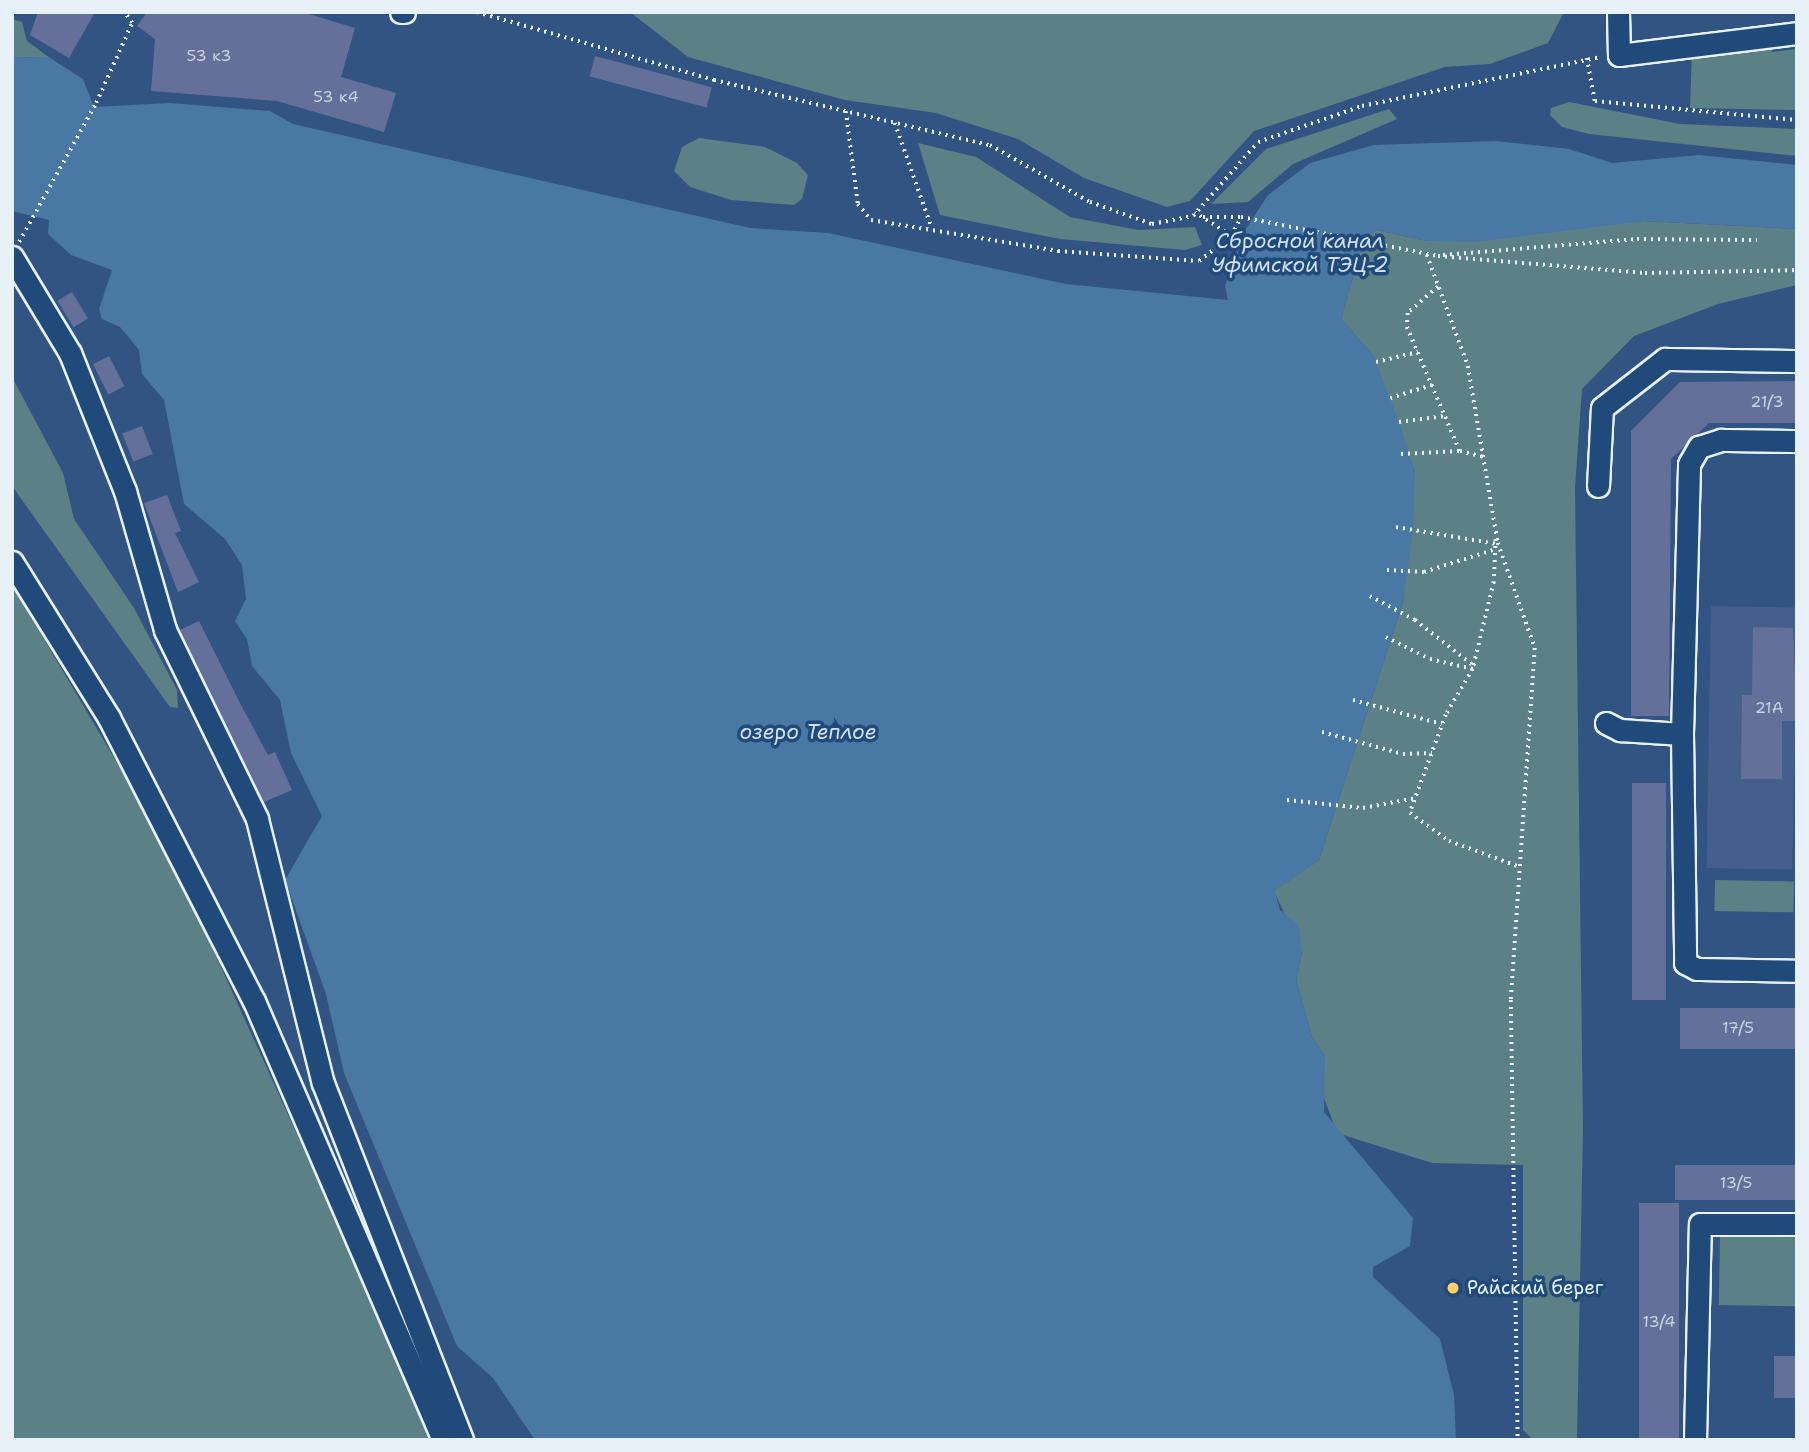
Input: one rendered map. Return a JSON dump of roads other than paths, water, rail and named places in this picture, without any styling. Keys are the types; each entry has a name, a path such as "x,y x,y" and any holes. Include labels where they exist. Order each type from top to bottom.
{"street":[{"path":"1618,12 1619,55 1797,33"},
{"path":"12,257 69,353 125,491 165,631 257,819 323,1083 462,1440"},
{"path":"1598,486 1602,408 1665,359 1797,362"},
{"path":"1797,441 1721,440 1699,447 1689,464 1682,734 1685,963 1697,969 1797,971"},
{"path":"12,562 109,718 254,1001 443,1440"},
{"path":"1606,723 1620,730 1682,734"},
{"path":"1695,1440 1700,1224 1797,1224"}],"water":[{"name":"озеро Теплое","path":"12,57 50,58 83,79 94,107 170,103 270,111 293,124 750,228 828,233 1066,284 1228,300 1225,286 1242,235 1268,195 1310,163 1374,145 1496,141 1569,149 1612,163 1699,155 1797,165 1797,229 1644,221 1475,242 1427,241 1377,230 1365,236 1341,319 1373,355 1399,422 1415,473 1413,531 1403,602 1319,860 1275,891 1280,910 1298,924 1302,952 1296,980 1312,1037 1325,1056 1324,1112 1413,1218 1410,1246 1373,1267 1373,1277 1440,1339 1454,1395 1456,1440 535,1440 493,1378 457,1346 344,1073 326,994 285,880 322,816 291,753 280,700 252,666 247,639 235,621 246,599 242,565 225,539 184,504 164,400 142,374 139,350 120,327 102,319 99,309 112,270 71,255 48,234 49,220 12,211"}],"place":[{"name":"Райский берег","path":"1453,1288"}],"water label":[{"name":"Сбросной канал Уфимской ТЭЦ-2","path":"1300,253"}]}
